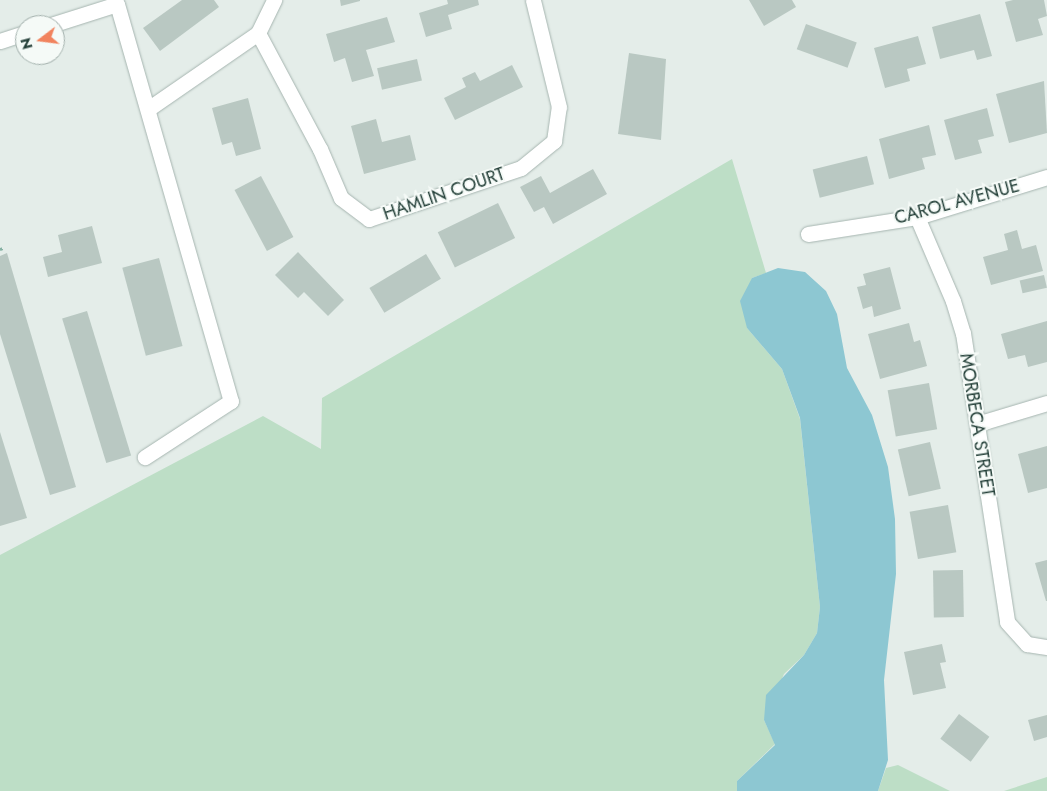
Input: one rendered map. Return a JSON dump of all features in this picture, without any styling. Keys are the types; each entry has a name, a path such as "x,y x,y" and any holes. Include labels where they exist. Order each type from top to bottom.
{"street":[{"path":"148,109 258,33 274,0"},
{"name":"HAMLIN COURT","path":"258,33 320,149 341,198 369,219 521,168 554,141 559,106 532,0"},
{"path":"65,20 116,2 231,401 145,458"},
{"path":"0,41 15,36"},
{"name":"CAROL AVENUE","path":"808,234 917,217 1047,177"},
{"name":"MORBECA STREET","path":"917,217 959,316 977,424 1003,607 1007,622 1027,644 1047,647"},
{"path":"977,424 1047,403"}],"green space":[{"path":"732,159 766,273 752,278 747,328 782,369 800,419 820,607 817,633 804,655 784,674 764,720 775,744 737,781 737,791 0,791 0,555 263,416 321,449 322,398"},
{"path":"898,765 950,791 878,791 886,768"},
{"path":"1047,777 1047,791 1004,791"}],"water":[{"path":"778,268 805,272 826,291 837,314 847,368 872,415 888,467 895,519 896,574 884,680 888,760 878,791 737,791 737,781 775,745 764,720 766,695 804,655 817,633 820,607 800,418 782,369 747,328 740,301 752,278"}],"building":[{"path":"182,0 214,0 219,7 160,51 143,28"},
{"path":"340,0 360,0 360,1 341,6"},
{"path":"447,0 478,0 479,5 448,15 452,29 426,37 419,13 448,4"},
{"path":"749,0 792,0 796,7 764,26"},
{"path":"1013,0 1044,0 1047,16 1038,19 1043,35 1016,42 1005,2"},
{"path":"980,14 992,56 977,60 974,50 940,59 932,27"},
{"path":"387,17 395,42 366,50 374,76 352,82 345,58 334,62 326,34"},
{"path":"806,24 857,42 848,68 797,49"},
{"path":"918,36 926,64 907,69 910,81 885,88 874,48"},
{"path":"629,53 666,59 661,140 618,134"},
{"path":"417,59 422,80 382,90 377,68"},
{"path":"512,65 523,87 455,120 444,98 466,87 462,78 475,72 480,81"},
{"path":"1044,81 1047,133 1009,143 996,94"},
{"path":"248,98 261,149 236,156 232,142 222,145 212,108"},
{"path":"987,108 994,136 978,140 982,153 955,160 944,120"},
{"path":"376,119 382,142 410,135 416,160 364,174 351,126"},
{"path":"929,125 936,155 922,158 925,169 889,179 879,139"},
{"path":"867,156 874,184 820,198 813,170"},
{"path":"593,169 607,194 553,224 544,207 534,212 520,187 541,176 550,193"},
{"path":"261,176 293,237 267,251 235,190"},
{"path":"498,203 515,238 455,267 438,232"},
{"path":"92,226 102,263 48,277 43,257 62,252 58,235"},
{"path":"1017,230 1022,249 1036,245 1043,271 991,285 983,257 1008,250 1004,234"},
{"path":"298,252 344,300 328,316 304,292 298,298 275,275"},
{"path":"7,253 76,487 50,495 0,334 0,256"},
{"path":"426,254 441,279 384,313 369,288"},
{"path":"159,258 183,346 146,356 122,268"},
{"path":"890,267 901,309 874,317 872,306 863,309 857,287 866,285 863,274"},
{"path":"1044,275 1047,288 1023,293 1020,281"},
{"path":"87,311 131,455 106,463 62,319"},
{"path":"1047,321 1047,362 1028,367 1025,355 1008,359 1001,334"},
{"path":"909,323 914,342 920,340 927,366 880,379 868,334"},
{"path":"929,383 937,429 896,437 888,390"},
{"path":"0,432 27,518 0,526"},
{"path":"930,442 941,489 909,496 898,449"},
{"path":"1047,446 1047,488 1028,493 1018,454"},
{"path":"948,505 956,552 918,559 910,512"},
{"path":"1047,560 1047,601 1046,601 1035,563"},
{"path":"963,570 964,617 934,618 933,571"},
{"path":"942,644 946,662 940,663 946,688 913,695 904,652"},
{"path":"959,714 989,737 971,762 940,739"},
{"path":"1047,715 1047,737 1034,741 1028,720"}]}
